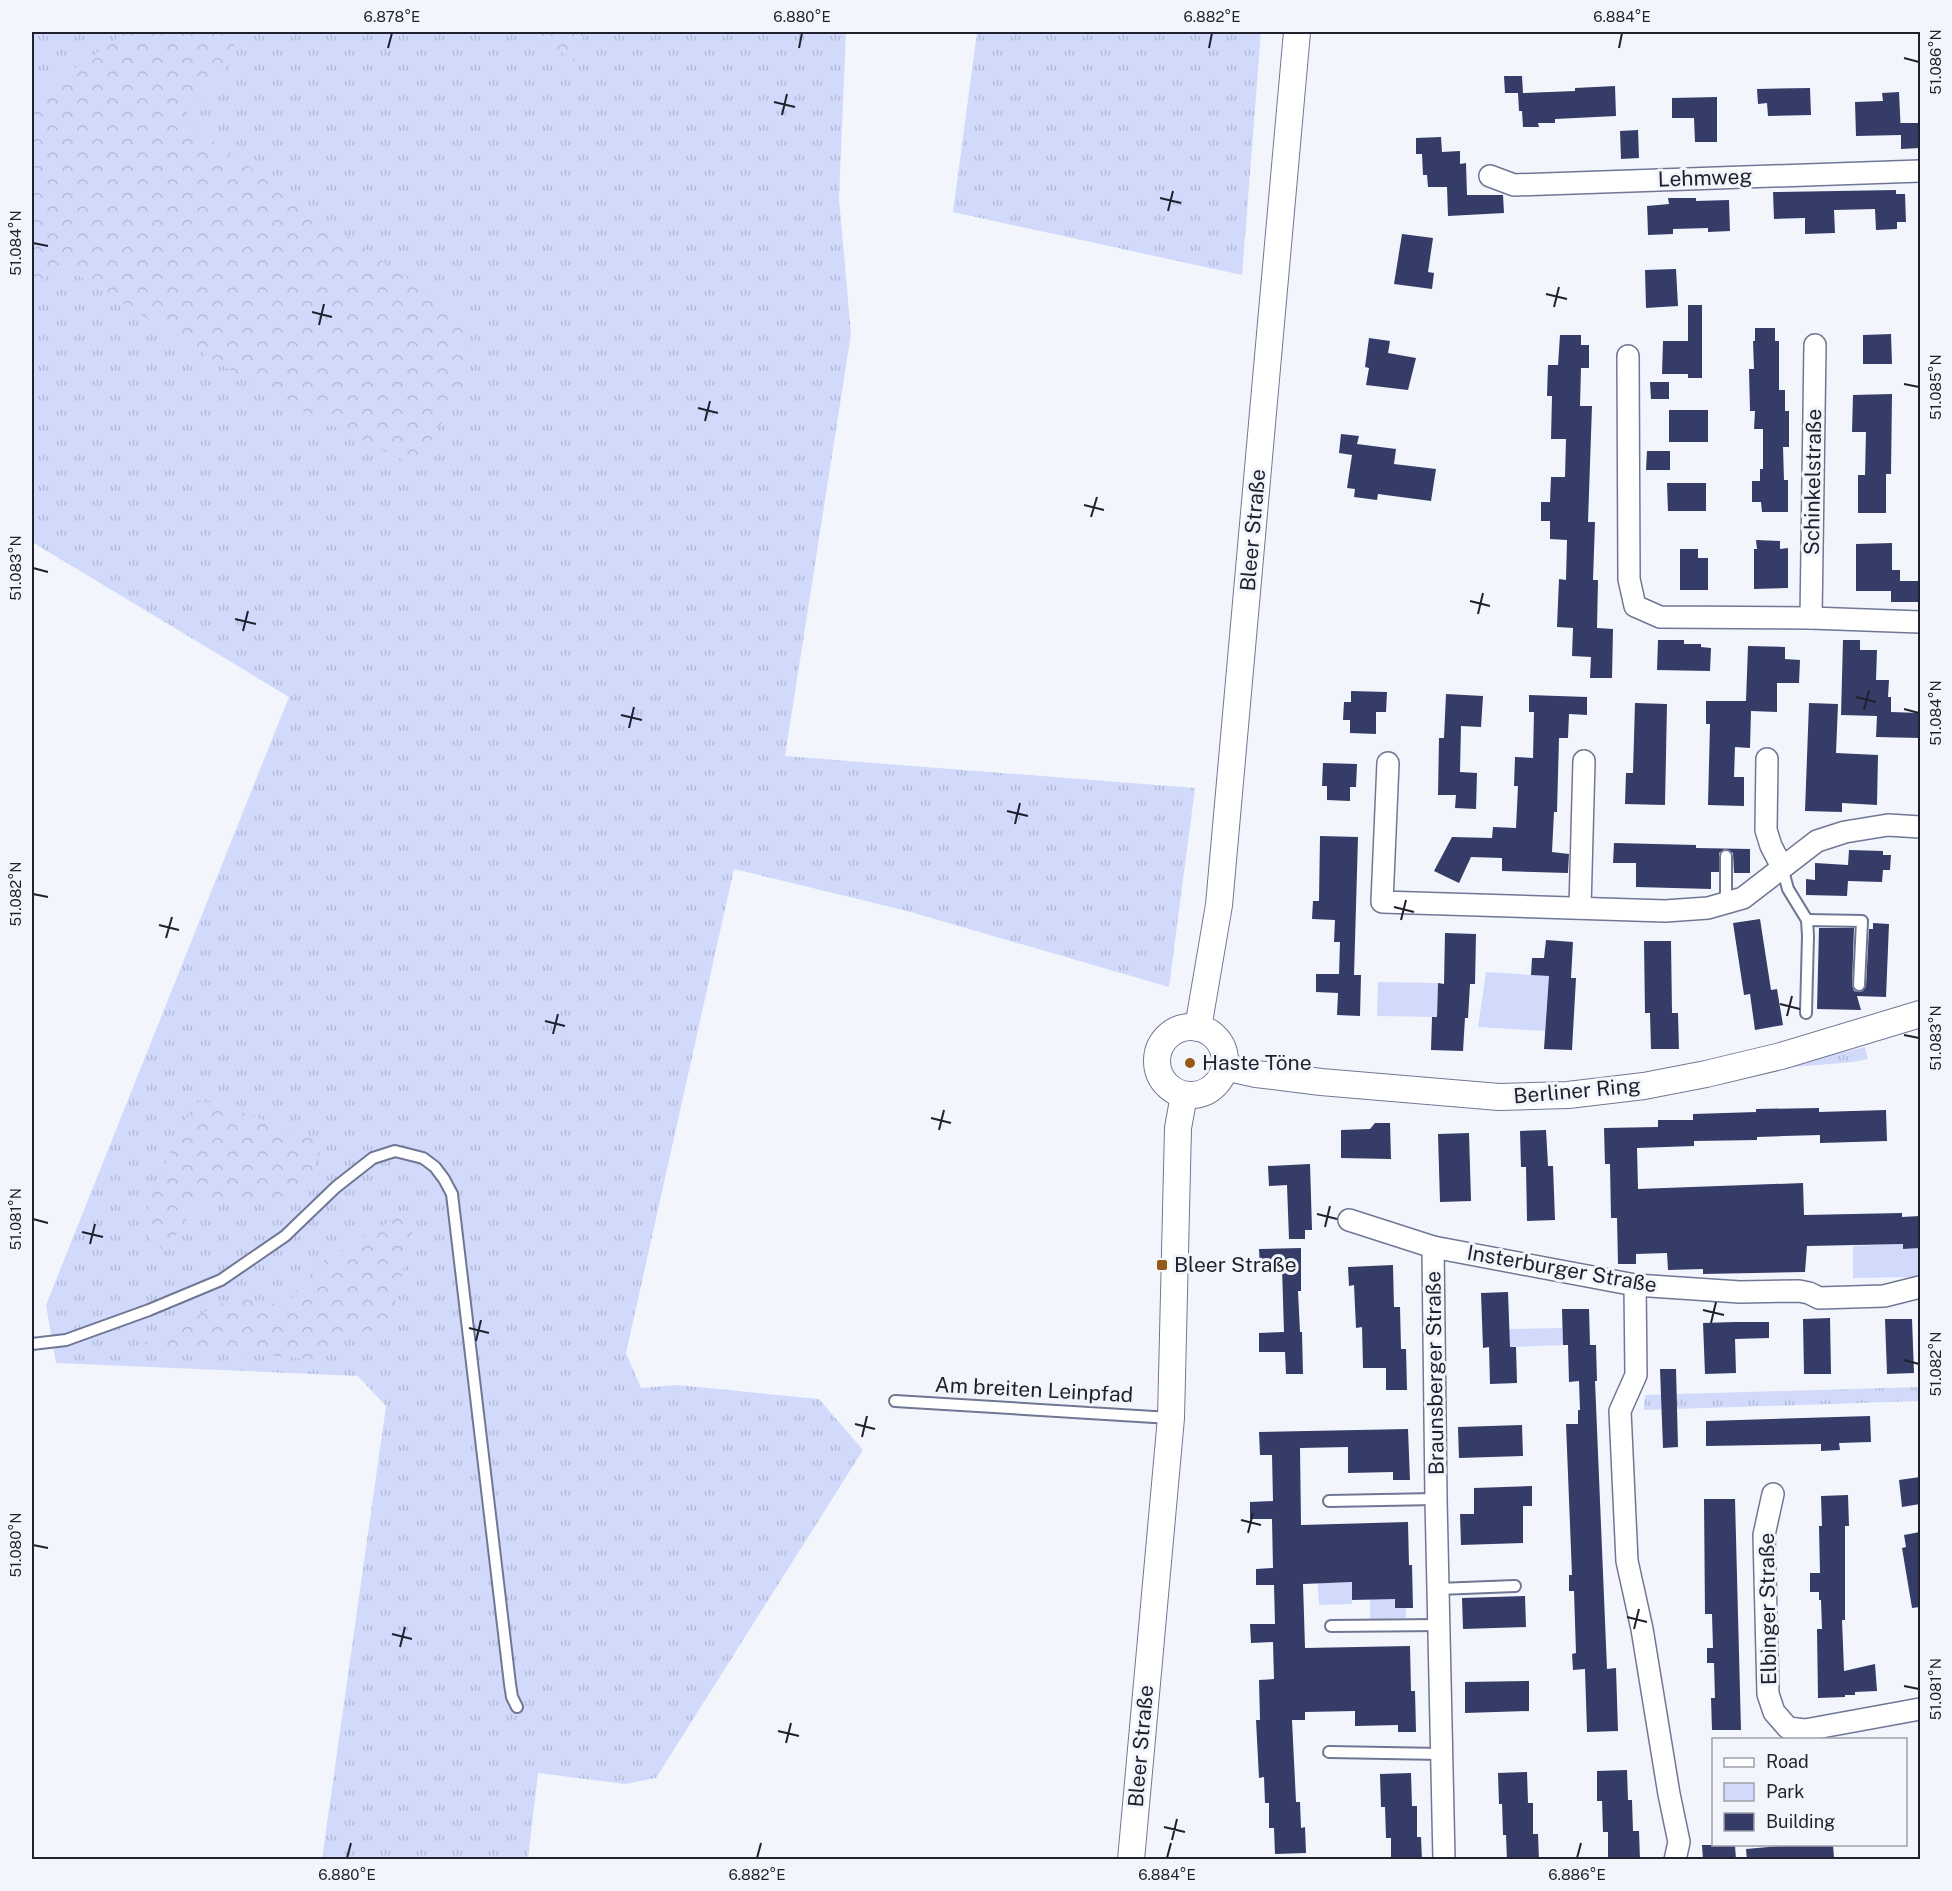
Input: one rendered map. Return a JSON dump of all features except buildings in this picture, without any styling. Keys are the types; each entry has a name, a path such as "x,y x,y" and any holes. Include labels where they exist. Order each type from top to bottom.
{"street":[{"name":"Bleer Straße","path":"1198,1028 1219,905 1297,32"},
{"name":"Lehmweg","path":"1490,176 1514,184 1920,171"},
{"name":"Schinkelstraße","path":"1811,618 1815,345"},
{"path":"1628,356 1629,579 1635,606 1660,617 1811,618 1920,622"},
{"path":"1767,759 1766,830 1782,867"},
{"path":"1580,908 1584,761"},
{"path":"1388,763 1383,902 1665,910 1708,908 1743,897 1817,841 1845,832 1888,825 1920,826"},
{"name":"Berliner Ring","path":"1225,1067 1256,1074 1321,1082 1488,1096 1568,1095 1644,1086 1706,1074 1781,1056 1920,1014"},
{"path":"1198,1028 1220,1042 1224,1050 1225,1067 1214,1088 1200,1094 1184,1095 1175,1091 1161,1078 1157,1059 1159,1049 1171,1034 1179,1029 1198,1028"},
{"name":"Bleer Straße","path":"1131,1860 1171,1418 1178,1128 1184,1095"},
{"name":"Insterburger Straße","path":"1349,1220 1433,1247 1635,1285 1740,1292 1799,1291 1819,1298 1884,1296 1920,1287"},
{"name":"Braunsberger Straße","path":"1433,1247 1444,1860"},
{"path":"1635,1285 1636,1375 1620,1411 1627,1561 1642,1629 1679,1842 1675,1860"},
{"name":"Elbinger Straße","path":"1773,1494 1764,1535 1768,1694 1773,1712 1788,1728 1805,1731 1920,1709"}],"lane":[{"path":"1726,856 1726,903"},
{"path":"1782,867 1788,890 1807,920 1806,1013"},
{"path":"1807,920 1862,921 1859,985"},
{"path":"32,1344 66,1340 149,1310 220,1280 285,1236 336,1187 373,1158 395,1151 423,1158 435,1167 452,1194 510,1684 512,1697 517,1707"},
{"name":"Am breiten Leinpfad","path":"894,1401 1171,1418"},
{"name":"Braunsberger Straße","path":"1329,1501 1436,1499"},
{"path":"1438,1589 1515,1586"},
{"path":"1331,1626 1439,1625"},
{"path":"1329,1752 1442,1754"}],"green space":[{"path":"32,32 846,32 839,198 851,334 785,756 1195,788 1169,987 907,911 734,869 626,1353 641,1388 677,1385 819,1399 863,1450 656,1778 625,1784 538,1773 528,1859 322,1859 386,1406 358,1376 56,1363 46,1305 289,697 32,542"},
{"path":"126,32 219,32 229,36 234,45 234,58 181,119 468,321 467,381 416,466 271,396 57,262 32,295 32,98"},
{"path":"533,32 585,32 574,62"},
{"path":"977,32 1261,32 1242,275 953,212"},
{"path":"1486,972 1549,976 1545,1031 1478,1027"},
{"path":"1378,982 1438,983 1437,1017 1377,1016"},
{"path":"1865,1047 1868,1059 1795,1067 1795,1064"},
{"path":"196,1100 221,1104 324,1142 311,1174 278,1200 199,1202 164,1251 146,1235 149,1197"},
{"path":"402,1214 414,1225 390,1324 341,1338 322,1360 140,1344 233,1298 285,1305 318,1264"},
{"path":"1903,1244 1903,1249 1920,1248 1920,1277 1853,1278 1853,1246"},
{"path":"1562,1328 1563,1345 1510,1347 1509,1329"},
{"path":"1920,1387 1920,1401 1644,1410 1645,1395"},
{"path":"1317,1567 1328,1583 1352,1582 1352,1604 1319,1605"},
{"path":"1394,1583 1395,1608 1406,1608 1406,1618 1370,1619 1370,1584"}],"place":[{"name":"Haste Töne","path":"1190,1063"},
{"name":"Bleer Straße","path":"1162,1265"}]}
